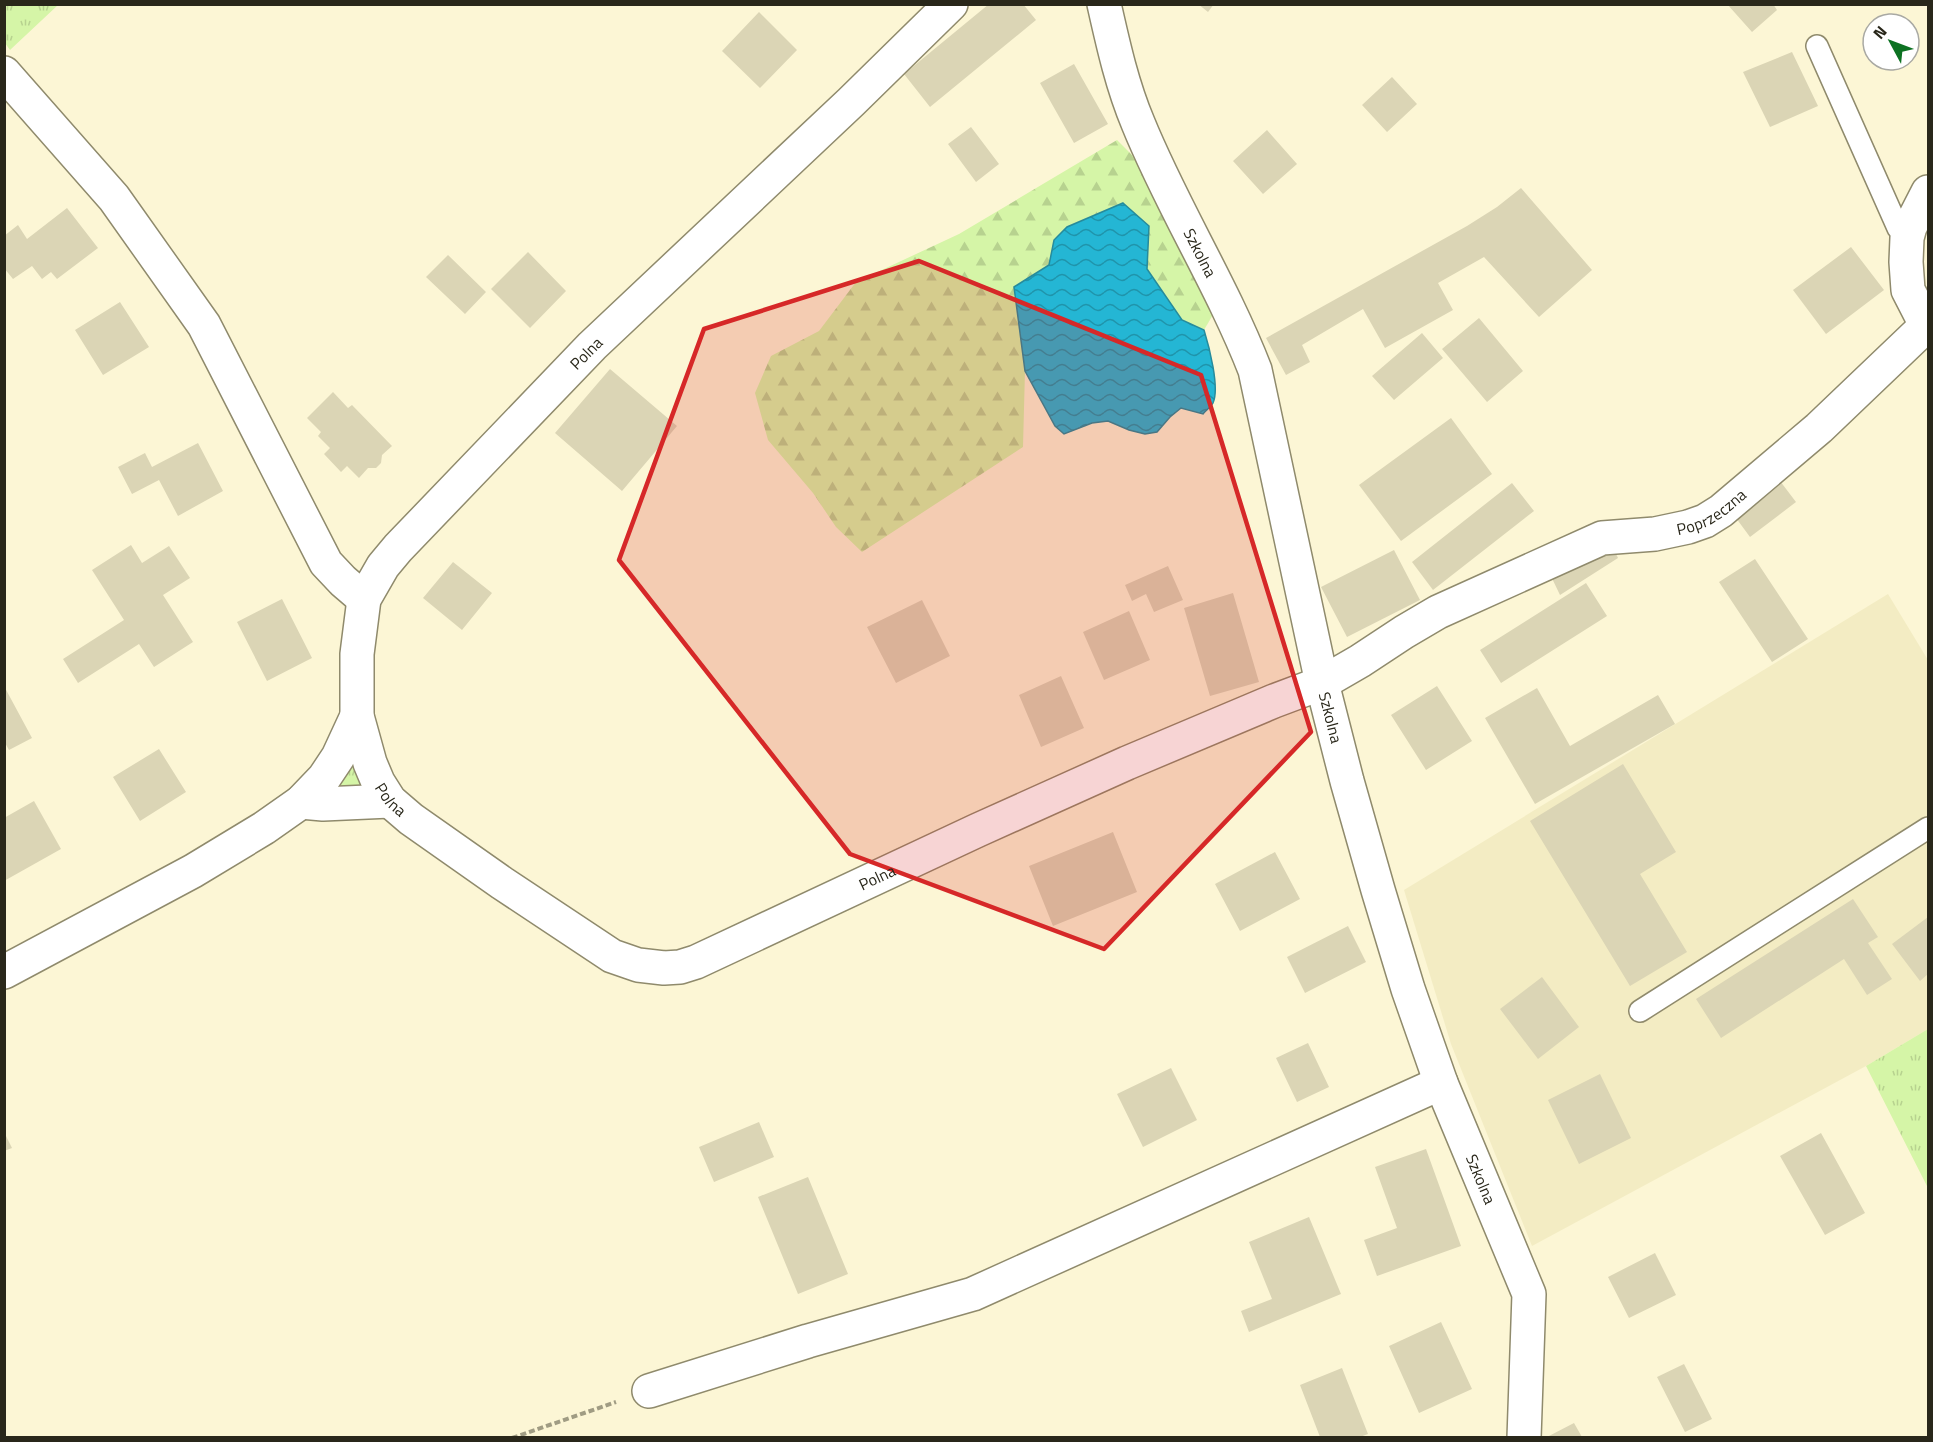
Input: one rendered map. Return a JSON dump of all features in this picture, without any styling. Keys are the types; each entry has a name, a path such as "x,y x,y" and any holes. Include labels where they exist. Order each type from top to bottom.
{"street":[{"name":"Polna","path":"951,4 851,102 592,346 383,566 364,599 357,654 357,716 369,763 378,782 390,801 411,819 612,956 638,965 673,968 714,954 1127,763 1322,683"},
{"name":"Szkolna","path":"1104,4 1113,47 1137,122 1240,330 1255,370 1322,683 1378,890 1408,989 1441,1083 1529,1294 1524,1437"},
{"path":"4,73 114,198 204,325 326,563 364,599"},
{"name":"Poprzeczna","path":"1322,683 1438,612 1602,538 1655,534 1688,527 1721,512 1819,428 1927,325 1908,290 1906,238 1915,215 1929,192"},
{"path":"4,972 193,871 264,828 301,802 324,778 338,757 357,716"},
{"path":"301,802 323,804 390,801"},
{"path":"649,1391 808,1341 972,1294 1441,1083"}],"lane":[{"path":"1817,46 1898,228 1906,238"},
{"path":"1640,1011 1929,828"}],"path":[{"path":"512,1437 649,1391"}],"highlighted area":[{"path":"919,261 1201,375 1311,732 1104,949 850,854 619,560 704,329"}],"shaded area":[{"path":"1888,594 1928,660 1928,1029 1866,1066 1532,1246 1451,1044 1404,890"}],"green space":[{"path":"4,5 58,5 10,50 5,43"},
{"path":"1117,140 1144,167 1216,309 1204,330 1182,320 1147,269 1123,203 1067,227 1054,240 1050,265 1014,287 1025,371 1023,447 862,552 836,527 813,493 768,440 755,393 771,356 819,331 856,282 959,234"},
{"path":"355,741 372,794 323,793"},
{"path":"1928,1029 1928,1188 1866,1066"}],"water":[{"path":"1123,203 1149,226 1147,269 1182,320 1204,330 1213,367 1215,396 1212,404 1203,414 1181,408 1157,432 1145,434 1108,421 1092,423 1064,434 1055,426 1025,371 1014,287 1049,265 1054,240 1067,227"}],"building":[{"path":"989,4 1023,4 1036,20 930,107 904,74"},
{"path":"1198,4 1214,4 1208,12"},
{"path":"1727,4 1773,4 1777,10 1752,32"},
{"path":"759,12 797,50 760,88 722,51"},
{"path":"1792,52 1818,106 1770,127 1743,72"},
{"path":"1074,64 1108,124 1074,143 1040,83"},
{"path":"1392,77 1417,104 1387,132 1362,105"},
{"path":"971,127 999,164 976,182 948,144"},
{"path":"1267,130 1297,164 1263,194 1233,161"},
{"path":"1521,188 1592,270 1539,317 1484,257 1438,283 1453,310 1385,348 1363,309 1302,345 1310,362 1286,375 1266,338 1467,226"},
{"path":"67,208 98,248 57,279 51,272 42,279 32,266 13,279 4,268 4,236 18,225 27,239"},
{"path":"1851,247 1884,290 1826,334 1793,290"},
{"path":"528,252 566,291 530,328 491,289"},
{"path":"448,255 486,292 465,314 426,277"},
{"path":"120,302 149,347 103,375 75,330"},
{"path":"1479,318 1523,371 1487,402 1442,349"},
{"path":"1422,333 1443,358 1394,400 1372,376"},
{"path":"610,369 677,426 622,491 555,433"},
{"path":"333,392 348,408 352,405 392,446 382,455 381,463 376,468 368,468 359,478 347,466 341,472 324,454 330,448 318,436 321,432 307,418"},
{"path":"1451,418 1492,474 1401,541 1359,485"},
{"path":"198,443 223,491 178,516 159,480 132,494 118,467 145,453 152,467"},
{"path":"1780,481 1796,502 1750,537 1736,518"},
{"path":"1512,483 1534,511 1433,590 1412,562"},
{"path":"1611,543 1618,558 1560,595 1548,570"},
{"path":"131,545 142,563 169,546 190,578 163,595 193,642 154,667 139,644 78,683 63,659 124,620 92,570"},
{"path":"1394,550 1420,600 1347,637 1321,587"},
{"path":"1755,559 1808,639 1772,662 1719,582"},
{"path":"453,562 492,593 462,630 423,598"},
{"path":"1168,566 1183,600 1154,612 1146,594 1132,601 1125,585"},
{"path":"1586,583 1607,616 1501,683 1480,650"},
{"path":"1233,593 1259,682 1210,696 1184,608"},
{"path":"282,599 312,658 267,681 237,622"},
{"path":"922,600 950,656 896,683 867,627"},
{"path":"1129,611 1150,660 1104,680 1083,632"},
{"path":"1061,676 1084,728 1041,747 1019,695"},
{"path":"4,686 32,738 9,750 4,741"},
{"path":"1437,686 1472,741 1426,770 1391,715"},
{"path":"1537,688 1570,746 1658,695 1675,724 1535,804 1485,718"},
{"path":"159,749 186,792 140,821 113,777"},
{"path":"1623,764 1676,852 1640,874 1687,952 1630,986 1530,821"},
{"path":"34,801 61,849 4,881 4,818"},
{"path":"1113,832 1137,892 1053,926 1029,866"},
{"path":"1275,852 1300,899 1240,931 1215,884"},
{"path":"1853,899 1878,937 1868,943 1892,979 1867,995 1844,959 1721,1038 1696,999"},
{"path":"1928,917 1928,974 1920,981 1892,944"},
{"path":"1348,926 1366,962 1305,993 1287,957"},
{"path":"1542,977 1579,1027 1538,1059 1500,1009"},
{"path":"1308,1043 1329,1087 1297,1102 1276,1058"},
{"path":"1171,1068 1197,1120 1143,1147 1117,1094"},
{"path":"1600,1074 1631,1138 1579,1164 1548,1100"},
{"path":"759,1122 774,1157 714,1182 699,1147"},
{"path":"4,1132 12,1148 4,1151"},
{"path":"1821,1133 1865,1213 1825,1235 1780,1156"},
{"path":"1426,1149 1461,1246 1377,1276 1364,1240 1397,1228 1375,1167"},
{"path":"808,1177 848,1274 798,1294 758,1197"},
{"path":"1309,1217 1341,1294 1249,1332 1241,1311 1272,1299 1249,1242"},
{"path":"1655,1253 1676,1295 1629,1318 1608,1277"},
{"path":"1441,1322 1472,1389 1419,1413 1389,1346"},
{"path":"1684,1364 1712,1419 1685,1432 1657,1377"},
{"path":"1342,1368 1368,1434 1360,1437 1320,1437 1300,1385"},
{"path":"1574,1423 1582,1437 1547,1437"}]}
